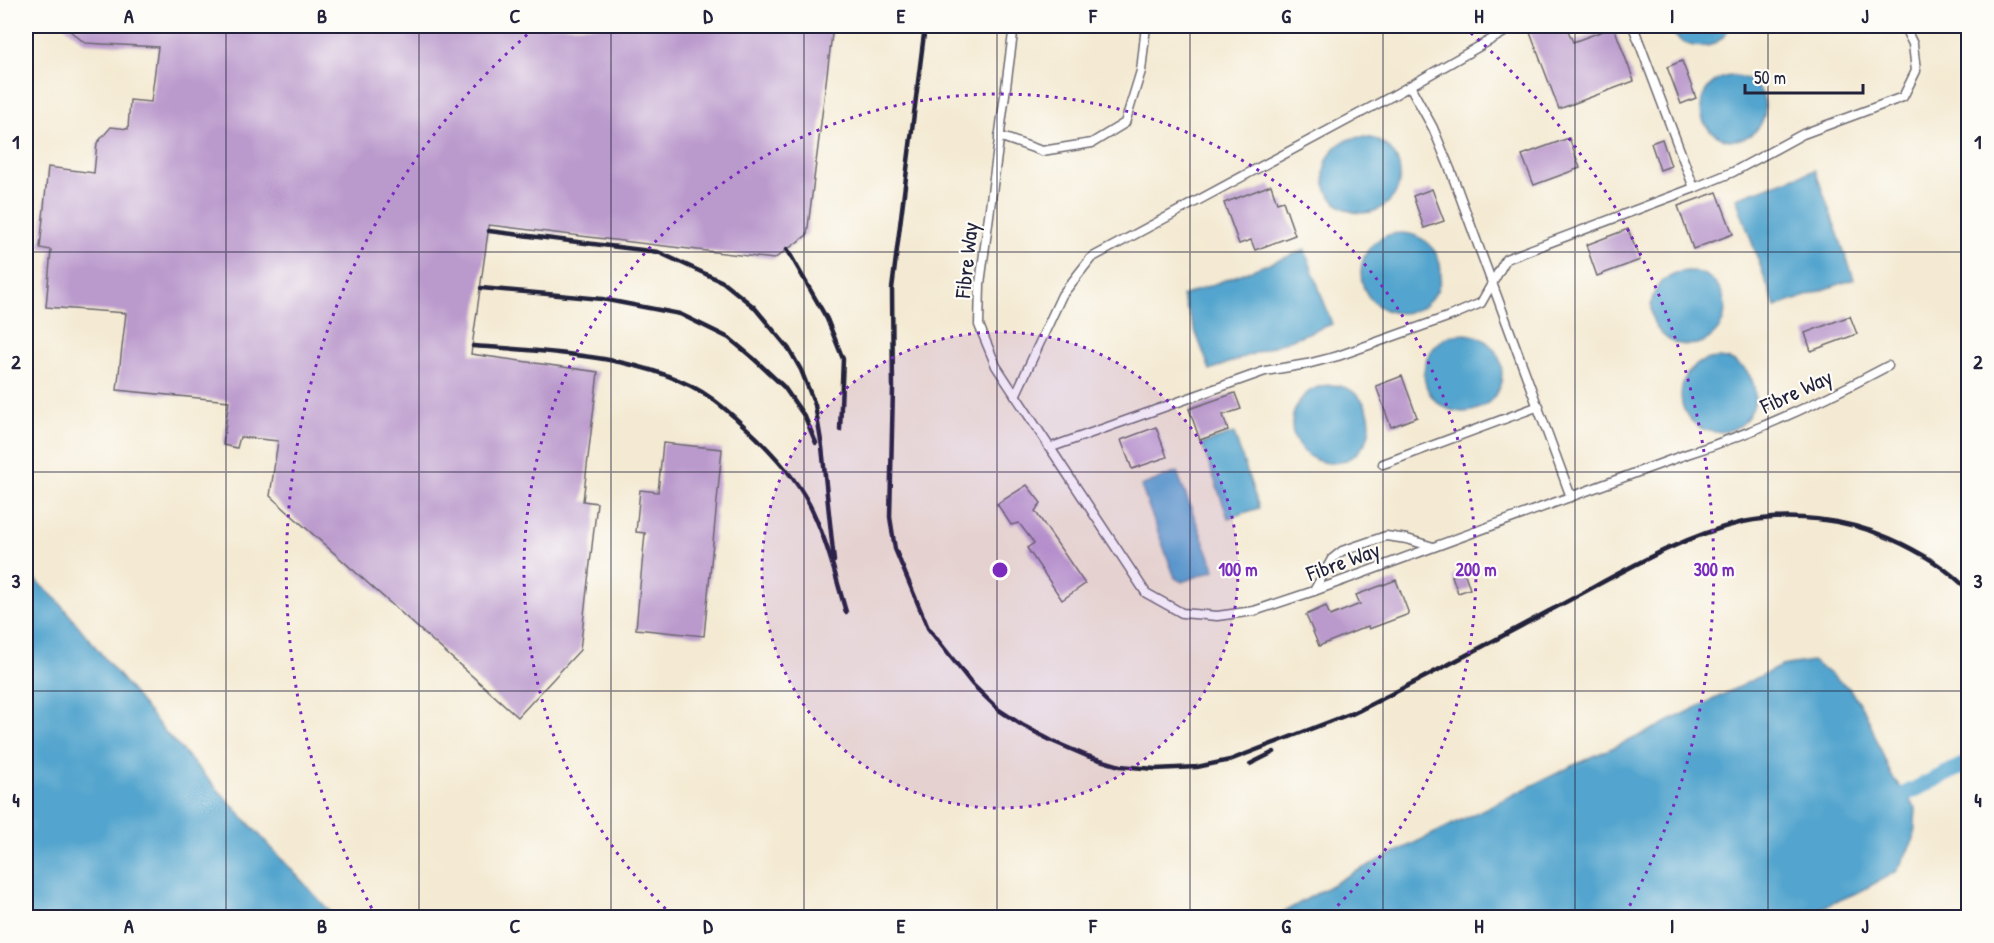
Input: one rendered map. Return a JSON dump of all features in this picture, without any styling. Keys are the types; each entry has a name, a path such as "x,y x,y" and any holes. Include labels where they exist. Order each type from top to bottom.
{"lane":[{"name":"Fibre Way","path":"1014,26 980,284 979,325 996,366 1146,593 1182,613 1217,616 1254,611 1314,591 1729,441 1826,398 1888,366"},
{"path":"999,136 1042,151 1092,143 1125,123 1141,71 1146,26"},
{"path":"1015,396 1062,295 1091,258 1410,86 1515,26"},
{"path":"1633,26 1694,188"},
{"path":"1049,448 1265,370 1338,357 1453,315 1481,303 1506,259 1694,188 1733,172 1803,134 1903,97 1916,71 1913,44 1904,26"},
{"path":"1410,86 1433,128 1493,281 1571,497"},
{"path":"1383,464 1539,406"},
{"path":"1314,591 1332,559 1341,551 1386,536 1407,539 1433,547"}],"water":[{"path":"1669,26 1729,26 1717,42 1699,47 1681,41"},
{"path":"1733,76 1751,82 1759,90 1765,108 1759,126 1751,134 1733,140 1715,134 1707,126 1701,108 1707,90 1715,82"},
{"path":"1362,137 1376,140 1389,148 1397,161 1400,175 1397,189 1389,202 1376,210 1362,213 1348,210 1335,202 1327,189 1324,175 1327,161 1335,148 1348,140"},
{"path":"1815,170 1854,279 1775,307 1736,198"},
{"path":"1401,233 1416,236 1429,245 1438,258 1441,273 1438,288 1429,301 1416,310 1401,313 1386,310 1373,301 1364,288 1361,273 1364,258 1373,245 1386,236"},
{"path":"1305,250 1332,324 1210,370 1182,296"},
{"path":"1681,271 1695,271 1709,277 1719,287 1725,301 1725,315 1719,329 1709,339 1695,345 1681,345 1667,339 1657,329 1651,315 1651,301 1657,287 1667,277"},
{"path":"1463,334 1478,337 1490,346 1499,358 1502,373 1499,388 1490,400 1478,409 1463,412 1448,409 1436,400 1427,388 1424,373 1427,358 1436,346 1448,337"},
{"path":"1711,358 1725,358 1739,364 1749,374 1755,388 1755,402 1749,416 1739,426 1725,432 1711,432 1697,426 1687,416 1681,402 1681,388 1687,374 1697,364"},
{"path":"1331,385 1346,388 1358,397 1367,409 1370,424 1367,439 1358,451 1346,460 1331,463 1316,460 1304,451 1295,439 1292,424 1295,409 1304,397 1316,388"},
{"path":"1234,433 1259,508 1228,518 1202,444"},
{"path":"1177,472 1215,570 1182,582 1175,578 1141,486"},
{"path":"26,571 58,601 165,732 335,917 26,917"},
{"path":"1812,661 1849,688 1866,713 1891,775 1916,808 1914,839 1897,871 1861,891 1821,908 1810,917 1275,917 1351,874 1781,666"}],"building":[{"path":"64,26 833,26 807,235 774,259 489,225 471,354 598,372 583,501 597,503 580,650 518,717 270,496 278,441 240,437 237,448 223,445 229,401 117,390 126,313 46,307 51,250 40,248 48,167 94,173 97,143 111,127 128,129 130,100 151,102 158,47 85,43"},
{"path":"1541,26 1566,26 1573,42 1614,27 1634,81 1559,109 1529,30"},
{"path":"1682,61 1696,98 1681,104 1667,67"},
{"path":"1569,138 1580,168 1534,185 1522,155"},
{"path":"1662,139 1671,166 1660,170 1651,143"},
{"path":"1271,185 1277,203 1283,201 1295,235 1255,250 1251,240 1239,244 1224,203"},
{"path":"1432,189 1444,221 1424,228 1413,196"},
{"path":"1717,192 1733,234 1693,249 1678,206"},
{"path":"1628,229 1640,260 1597,276 1586,245"},
{"path":"1850,316 1857,334 1811,351 1805,333"},
{"path":"1402,376 1417,417 1391,427 1376,386"},
{"path":"1235,393 1241,409 1223,415 1228,430 1200,440 1189,409"},
{"path":"1156,427 1167,457 1132,469 1121,440"},
{"path":"663,443 722,449 704,636 636,629 645,533 636,532 640,490 658,492"},
{"path":"1027,485 1041,503 1035,511 1085,584 1062,600 1027,548 1034,543 1019,523 1011,525 997,504"},
{"path":"1464,571 1470,589 1458,593 1452,576"},
{"path":"1396,580 1409,614 1369,629 1368,626 1319,646 1306,615 1326,606 1330,616 1360,604 1356,595"}],"waterway":[{"path":"1905,794 1968,763"}],"railway":[{"path":"925,26 892,289 893,388 890,517 895,549 928,628 973,685 999,710 1052,741 1087,756 1120,766 1155,769 1197,767 1230,760 1360,710"},
{"path":"489,231 658,252 723,282 754,307 789,349 801,370 815,405 822,447 834,561"},
{"path":"787,249 827,319 843,359 840,430"},
{"path":"481,288 602,299 680,314 729,338 784,387 805,417 816,443"},
{"path":"473,346 564,353 628,364 658,372 711,398 767,448 802,492 823,536 846,612"},
{"path":"1352,714 1643,560 1692,538 1743,522 1779,518 1818,519 1873,531 1921,554 1951,574 1968,590"},
{"path":"1250,764 1274,752"}]}
